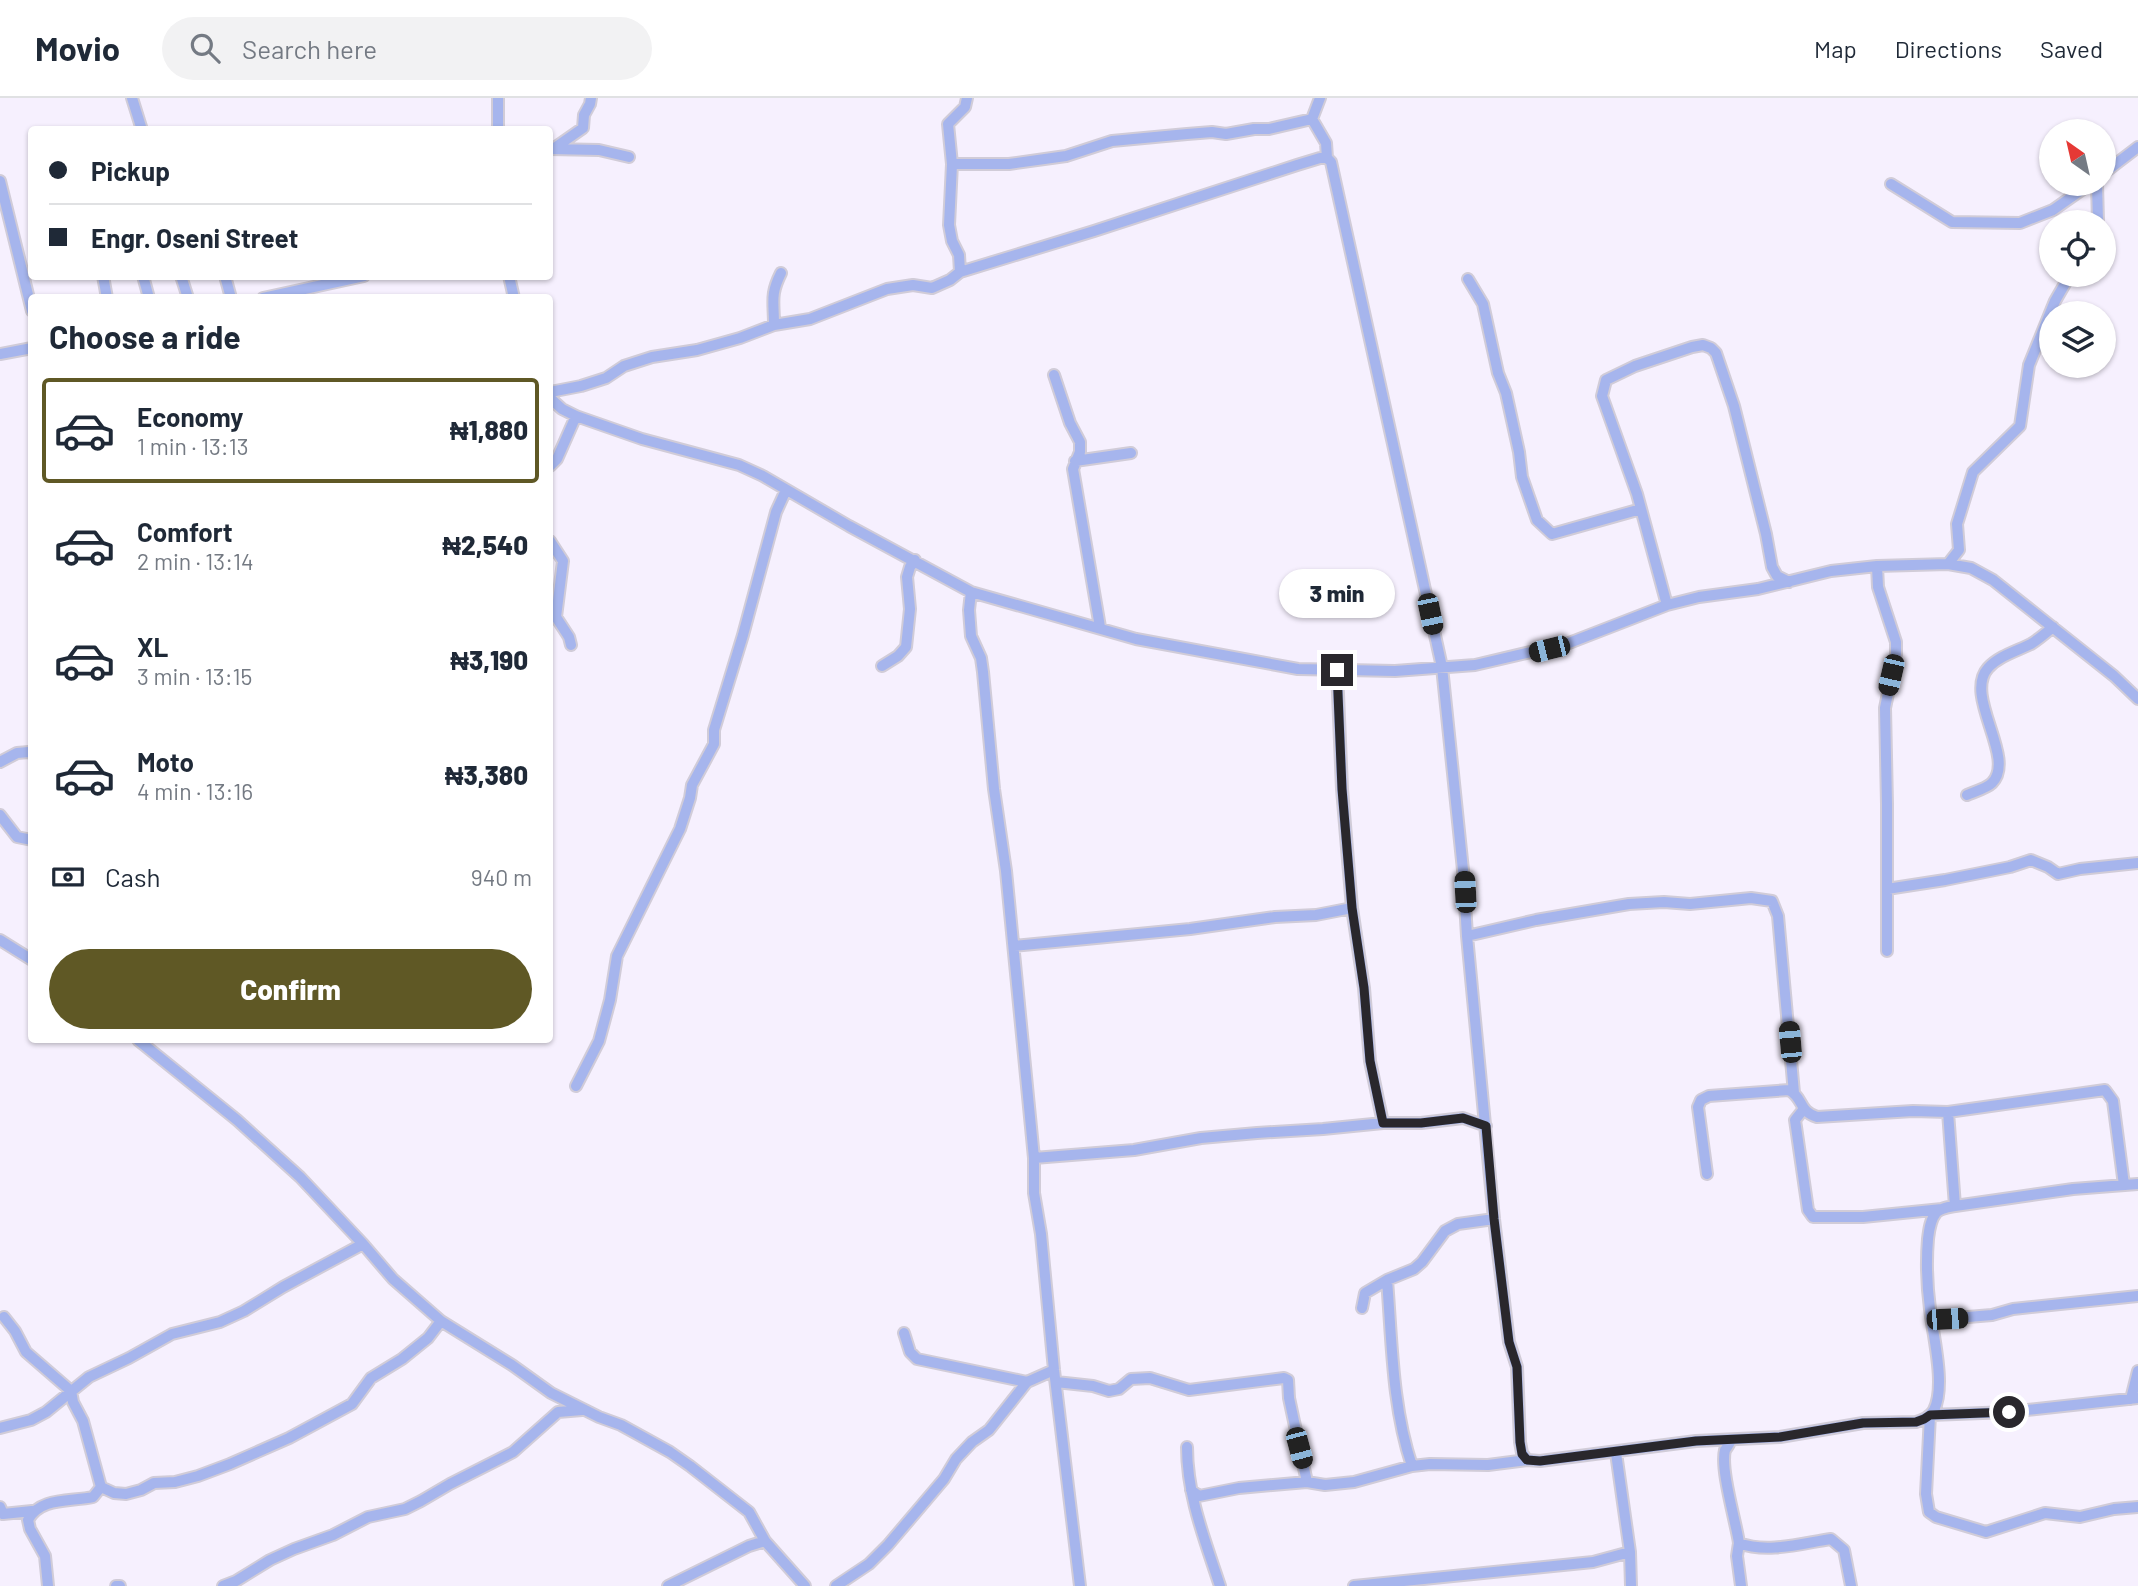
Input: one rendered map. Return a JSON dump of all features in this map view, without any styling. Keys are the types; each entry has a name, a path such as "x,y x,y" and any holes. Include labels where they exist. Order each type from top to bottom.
{"street":[{"path":"132,98 141,126"},
{"path":"498,98 498,126"},
{"path":"553,148 583,128 584,115 591,98"},
{"path":"960,272 960,255 952,242 949,225 952,164 948,124 965,107 967,98"},
{"path":"1312,119 1320,98"},
{"path":"952,164 1009,164 1066,156 1112,141 1212,132 1226,134 1269,129 1312,119"},
{"path":"1312,119 1326,143 1327,158 1331,162 1442,667 1494,1219 1509,1342 1517,1367 1520,1442 1522,1454 1527,1460"},
{"path":"2116,164 2138,147"},
{"path":"553,149 599,150 629,157"},
{"path":"553,391 606,378 624,366 652,356 708,347 774,325 810,319 887,289 913,285 932,288 960,272 1297,165 1327,158"},
{"path":"0,181 28,295"},
{"path":"1891,184 1952,222 2020,223 2053,210 2073,196"},
{"path":"774,325 773,288 781,272"},
{"path":"1468,279 1483,304 1498,373 1506,393 1522,477 1537,520 1552,534 1641,509"},
{"path":"281,294 346,280"},
{"path":"1948,564 1959,550 1957,524 1973,472 2020,426 2029,365 2063,287"},
{"path":"1667,605 1641,509 1602,396 1606,380 1635,366 1692,347 1703,345 1712,348 1716,353 1734,406 1772,567 1777,576 1789,582"},
{"path":"1,353 28,349"},
{"path":"1054,375 1070,423 1080,442 1080,452 1073,469 1100,627"},
{"path":"553,401 576,416 642,439 739,465 971,592 1136,639 1252,661 1298,669 1337,670 1395,671 1475,665 1569,643 1667,605 1699,597 1758,589 1831,571 1877,566 1948,564 1971,568 1993,580 2114,676 2138,699"},
{"path":"553,462 576,416"},
{"path":"1075,461 1131,453"},
{"path":"576,1086 599,1041 610,1000 617,956 680,830 692,785 714,744 714,730 776,512 786,490"},
{"path":"553,546 563,561 556,617 571,645"},
{"path":"882,666 906,647 910,608 907,577 915,560"},
{"path":"1877,566 1878,587 1896,642 1885,708 1887,951"},
{"path":"971,592 971,636 981,658 994,789 1006,871 1034,1158 1034,1192 1080,1586"},
{"path":"1967,795 1992,784 1999,770 1981,684 1987,669 2005,656 2034,642 2053,627"},
{"path":"1337,670 1342,789 1352,908 1364,988 1370,1061 1383,1123"},
{"path":"0,762 17,753 28,752"},
{"path":"0,816 17,837 28,839"},
{"path":"1887,889 2010,867 2031,860 2058,874 2138,863"},
{"path":"1467,936 1536,920 1629,904 1690,904 1751,898 1772,901 1778,916 1794,1093 1803,1110 1817,1116 1948,1112 2105,1090 2113,1101 2124,1185"},
{"path":"1014,946 1190,929 1275,917 1316,915 1352,908"},
{"path":"0,940 28,958"},
{"path":"142,1043 246,1128 309,1187 393,1279 441,1321 551,1393 582,1410 621,1424 690,1466 748,1512 765,1541 805,1586"},
{"path":"1707,1174 1698,1107 1701,1100 1709,1096 1764,1091 1789,1090 1794,1093"},
{"path":"1803,1110 1795,1120 1808,1210 1813,1217 1863,1217 1942,1209 2073,1189 2138,1184"},
{"path":"1948,1112 1955,1206"},
{"path":"1034,1158 1134,1150 1224,1136 1383,1123 1421,1123 1463,1118 1486,1126"},
{"path":"1942,1209 1932,1220 1927,1248 1931,1320 1939,1367 1937,1401 1930,1415 1926,1494 1929,1512 1936,1517 1986,1532 2045,1513 2080,1517 2114,1509 2138,1507"},
{"path":"1362,1308 1366,1293 1387,1280 1414,1269 1445,1231 1458,1224 1494,1219"},
{"path":"0,1428 31,1420 46,1412 89,1377 172,1334 220,1322 244,1311 363,1244"},
{"path":"1387,1280 1391,1356 1405,1443 1412,1466"},
{"path":"1931,1320 1992,1315 2014,1308 2138,1296"},
{"path":"4,1317 26,1352 71,1391 73,1402 83,1421 101,1487 114,1493 126,1494 153,1483 175,1482 230,1464 289,1438 352,1404 371,1378 402,1359 428,1338 441,1321"},
{"path":"904,1333 911,1352 917,1359 1027,1382"},
{"path":"836,1586 869,1564 888,1545 944,1479 957,1459 972,1442 989,1430 1027,1382 1054,1370"},
{"path":"1191,1490 1199,1496 1239,1488 1307,1482 1325,1485 1354,1482 1412,1466 1430,1464 1488,1465 1540,1461 1696,1441 1780,1437 1863,1423 1916,1422 1930,1415 2009,1412 2135,1398 2138,1371"},
{"path":"1056,1382 1093,1386 1109,1391 1119,1388 1130,1379 1150,1378 1189,1390 1284,1378 1288,1380 1289,1398 1307,1482"},
{"path":"223,1586 270,1560 333,1535 368,1517 405,1509 513,1452 558,1412 582,1410"},
{"path":"1731,1440 1725,1449 1725,1464 1729,1499 1739,1543 1737,1556 1741,1586"},
{"path":"1187,1447 1187,1473 1191,1490 1220,1586"},
{"path":"1616,1453 1630,1552 1631,1586"},
{"path":"0,1507 4,1514 32,1511 44,1504 93,1497 101,1487"},
{"path":"32,1511 27,1520 45,1556 48,1586"},
{"path":"1739,1543 1764,1548 1831,1539 1844,1550 1851,1586"},
{"path":"668,1586 749,1546 765,1541"},
{"path":"1354,1586 1592,1562 1630,1552"}],"route":[{"path":"1337,670 1342,789 1352,908 1377,1100 1383,1123 1421,1123 1463,1118 1486,1126 1509,1342 1517,1367 1520,1442 1522,1454 1527,1460 1616,1453 1696,1441 1780,1437 1863,1423 1916,1422 1930,1415 2009,1412"}]}
